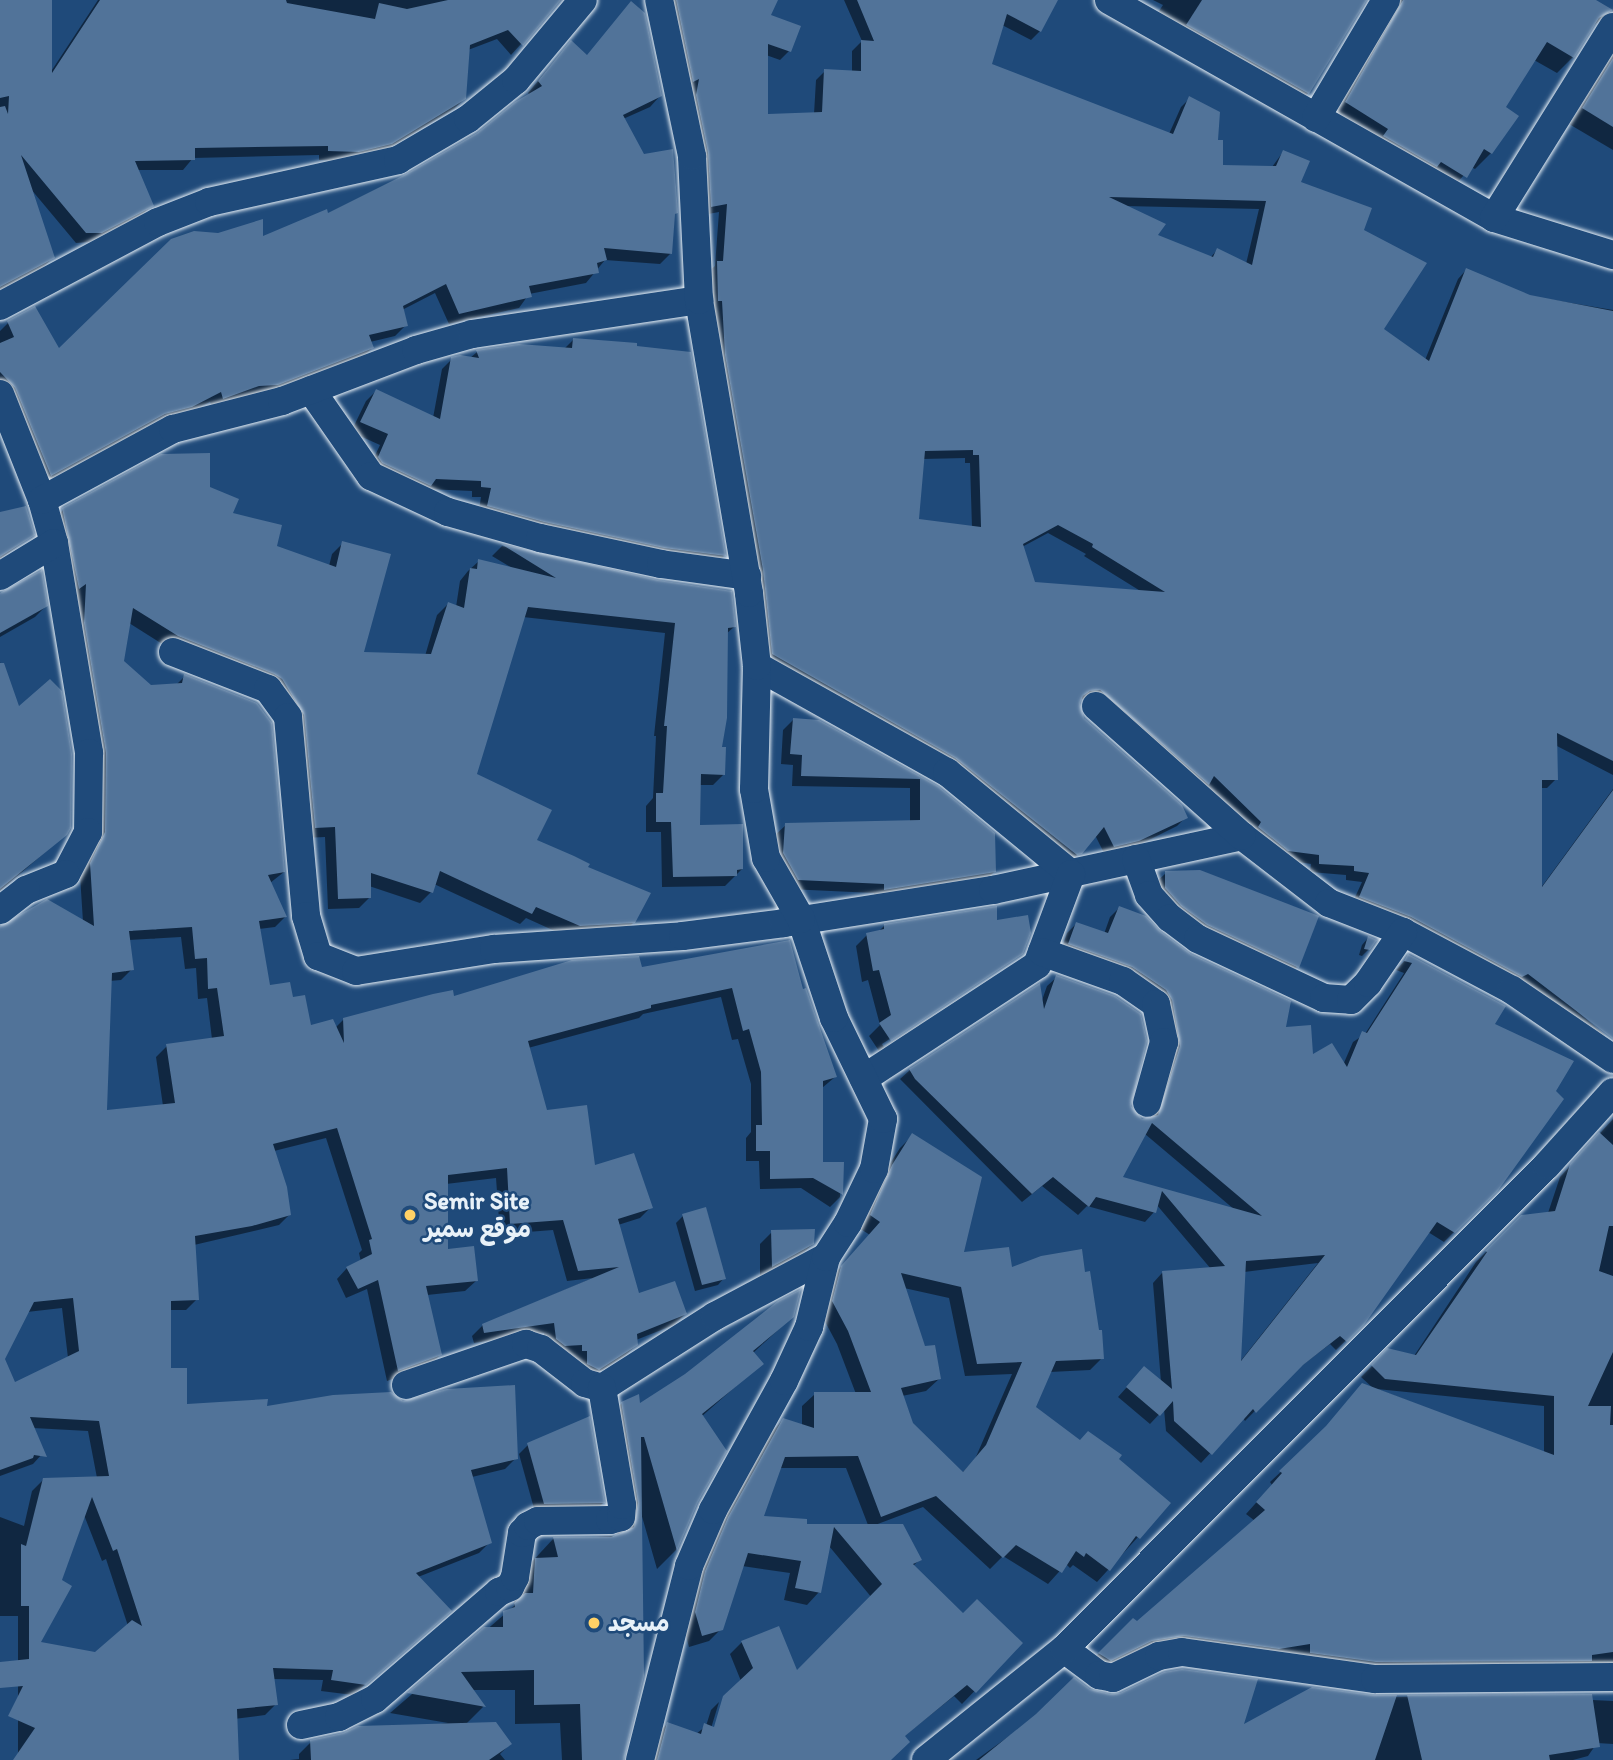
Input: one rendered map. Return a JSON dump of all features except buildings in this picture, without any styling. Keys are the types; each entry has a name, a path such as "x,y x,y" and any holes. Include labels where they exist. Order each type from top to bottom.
{"street":[{"path":"0,306 158,222 209,202 398,160 468,119 516,80 583,0"},
{"path":"640,1760 689,1566 713,1510 784,1381 808,1327 825,1257 848,1223 874,1169 883,1119 834,1018 801,919 766,858 756,800 757,666 747,576 699,300 692,156 659,0"},
{"path":"1109,0 1494,218 1613,255"},
{"path":"1317,118 1386,0"},
{"path":"1494,218 1613,27"},
{"path":"42,500 173,429 282,401 416,350 472,334 699,300"},
{"path":"311,390 371,476 448,512 553,541 661,564 747,576"},
{"path":"0,394 42,500 54,543 89,753 88,832 66,874 26,890 0,910"},
{"path":"0,576 54,543"},
{"path":"173,652 268,689 288,717 306,916 318,956 356,971 494,948 683,936 993,890 1242,836"},
{"path":"757,666 947,772 1071,874"},
{"path":"1096,706 1242,836 1329,903 1403,932 1512,990 1613,1059"},
{"path":"1136,859 1149,895 1170,918 1198,939 1324,998 1351,1000 1368,983 1403,932"},
{"path":"864,1078 1037,965 1071,874"},
{"path":"1042,952 1123,981 1156,1004 1164,1042 1147,1103"},
{"path":"926,1760 1063,1649 1547,1165 1613,1092"},
{"path":"406,1385 526,1344 541,1349 585,1383 603,1388 715,1316 825,1257"},
{"path":"301,1725 339,1717 375,1699 499,1592 510,1587 515,1577 522,1533 528,1526 537,1521 610,1520 621,1517 622,1505 603,1388"},
{"path":"1063,1649 1099,1675 1113,1678 1159,1656 1182,1652 1374,1679 1613,1677"}],"place":[{"name":"Semir Site موقع سمير","path":"410,1215"},
{"name":"مسجد","path":"594,1623"}]}
